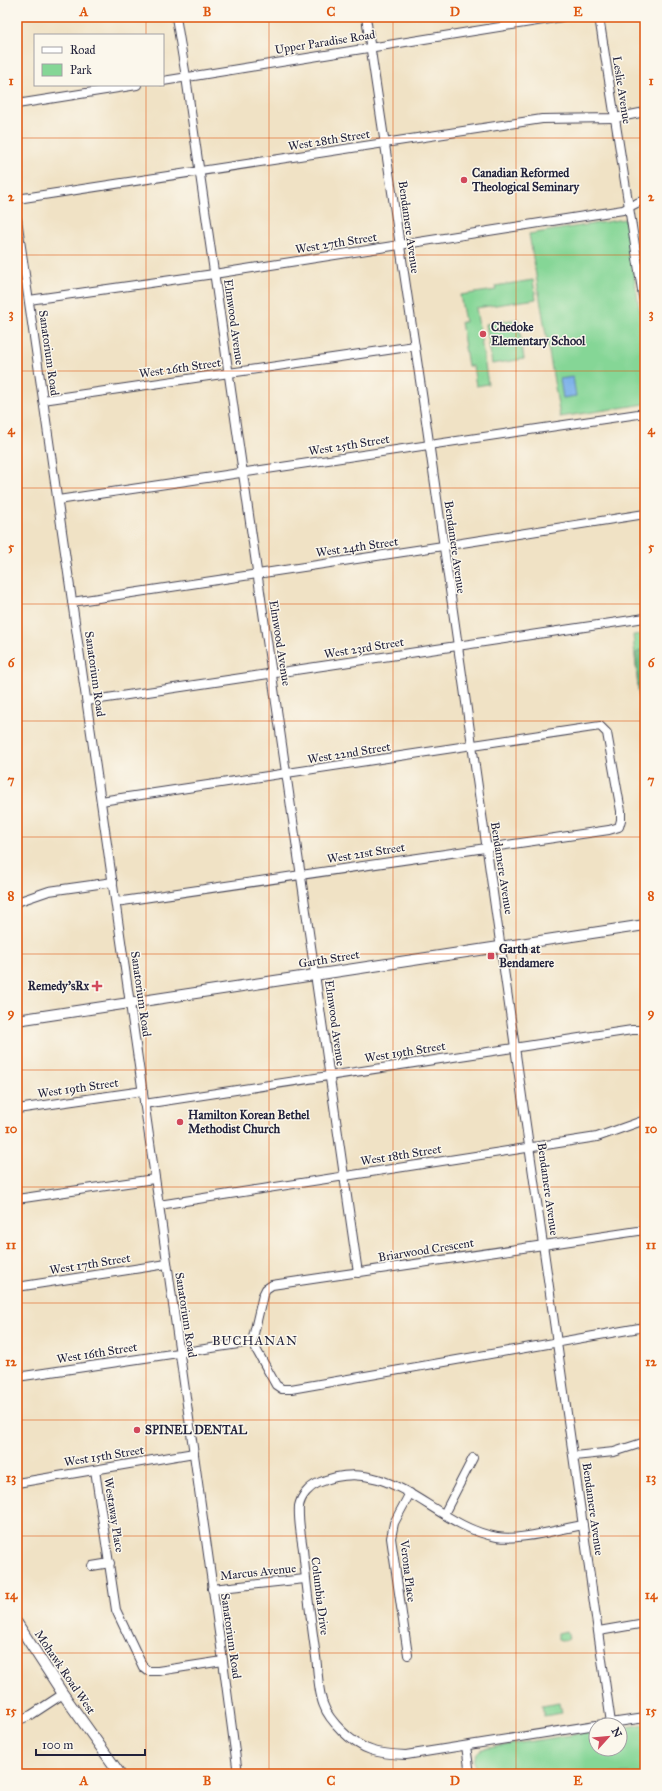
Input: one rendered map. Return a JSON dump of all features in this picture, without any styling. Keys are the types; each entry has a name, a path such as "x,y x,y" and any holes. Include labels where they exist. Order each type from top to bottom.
{"main road":[{"name":"Garth Street","path":"17,1020 645,925"},
{"name":"Mohawk Road West","path":"17,1623 63,1694 120,1774"}],"street":[{"name":"Elmwood Avenue","path":"176,17 244,473 257,573 302,875 358,1273"},
{"name":"Bendamere Avenue","path":"366,17 502,947 574,1456 582,1525 599,1631 610,1717"},
{"name":"Upper Paradise Road","path":"164,81 562,17"},
{"name":"Leslie Avenue","path":"599,17 645,309"},
{"path":"17,104 131,86"},
{"name":"West 28th Street","path":"17,199 542,120 615,118 645,112"},
{"name":"West 27th Street","path":"29,300 214,274 623,210 645,201"},
{"name":"Sanatorium Road","path":"17,219 143,1091 154,1179 180,1352 238,1774"},
{"name":"West 26th Street","path":"43,400 415,346"},
{"name":"West 25th Street","path":"58,500 645,413"},
{"name":"West 24th Street","path":"72,602 645,514"},
{"name":"West 23rd Street","path":"87,701 645,618"},
{"name":"West 22nd Street","path":"101,802 600,726 607,733 621,811 619,827"},
{"name":"West 21st Street","path":"116,902 619,827"},
{"path":"17,902 49,891 113,882"},
{"name":"West 19th Street","path":"144,1104 516,1047 632,1030 645,1030"},
{"name":"West 19th Street","path":"17,1109 143,1091"},
{"name":"West 18th Street","path":"159,1205 597,1137 645,1120"},
{"path":"17,1199 154,1179"},
{"name":"Briarwood Crescent","path":"252,1342 263,1295 266,1289 272,1285 645,1230"},
{"name":"West 17th Street","path":"17,1287 167,1264"},
{"path":"180,1352 252,1342 276,1385 282,1389 291,1389 645,1326"},
{"name":"West 16th Street","path":"17,1377 180,1352"},
{"path":"574,1456 614,1452 645,1442"},
{"name":"West 15th Street","path":"17,1483 194,1453"},
{"path":"444,1514 473,1458"},
{"name":"Westaway Place","path":"95,1470 116,1610 143,1667 148,1671 158,1671 223,1661"},
{"name":"Columbia Drive","path":"582,1525 526,1536 498,1538 477,1532 410,1493 380,1478 365,1475 334,1478 316,1483 304,1494 299,1506 305,1579 324,1706 336,1725 353,1742 367,1750 385,1754 406,1755 588,1726"},
{"name":"Verona Place","path":"408,1655 391,1538 394,1523 410,1493"},
{"name":"Westaway Place","path":"92,1566 110,1563"},
{"name":"Marcus Avenue","path":"212,1589 305,1579"},
{"path":"599,1631 645,1623"},
{"path":"17,1721 32,1715 63,1694"},
{"name":"Columbia Drive","path":"628,1720 645,1718"},
{"path":"466,1746 470,1774"}],"green space":[{"path":"625,219 645,344 645,404 560,417 529,234"},
{"path":"533,280 536,299 476,308 488,384 476,386 473,366 468,366 461,322 465,322 460,295 496,290 495,286"},
{"path":"518,319 524,359 492,364 486,324"},
{"path":"645,634 645,697 639,698 633,635"},
{"path":"645,647 645,697 639,698 635,654"},
{"path":"567,1631 569,1639 564,1641 558,1639 558,1633"},
{"path":"560,1702 562,1713 544,1716 542,1705"},
{"path":"645,1724 645,1774 477,1774 475,1757 476,1754 482,1749 588,1732 588,1757 628,1757 628,1727"}],"water":[{"path":"573,377 576,396 563,398 560,379"}],"place":[{"name":"Canadian Reformed Theological Seminary","path":"464,180"},
{"name":"Chedoke Elementary School","path":"483,334"},
{"name":"Garth at Bendamere","path":"491,956"},
{"name":"Remedy'sRx","path":"97,986"},
{"name":"Hamilton Korean Bethel Methodist Church","path":"180,1122"},
{"name":"SPINEL DENTAL","path":"137,1430"}],"district":[{"name":"BUCHANAN","path":"255,1340"}]}
